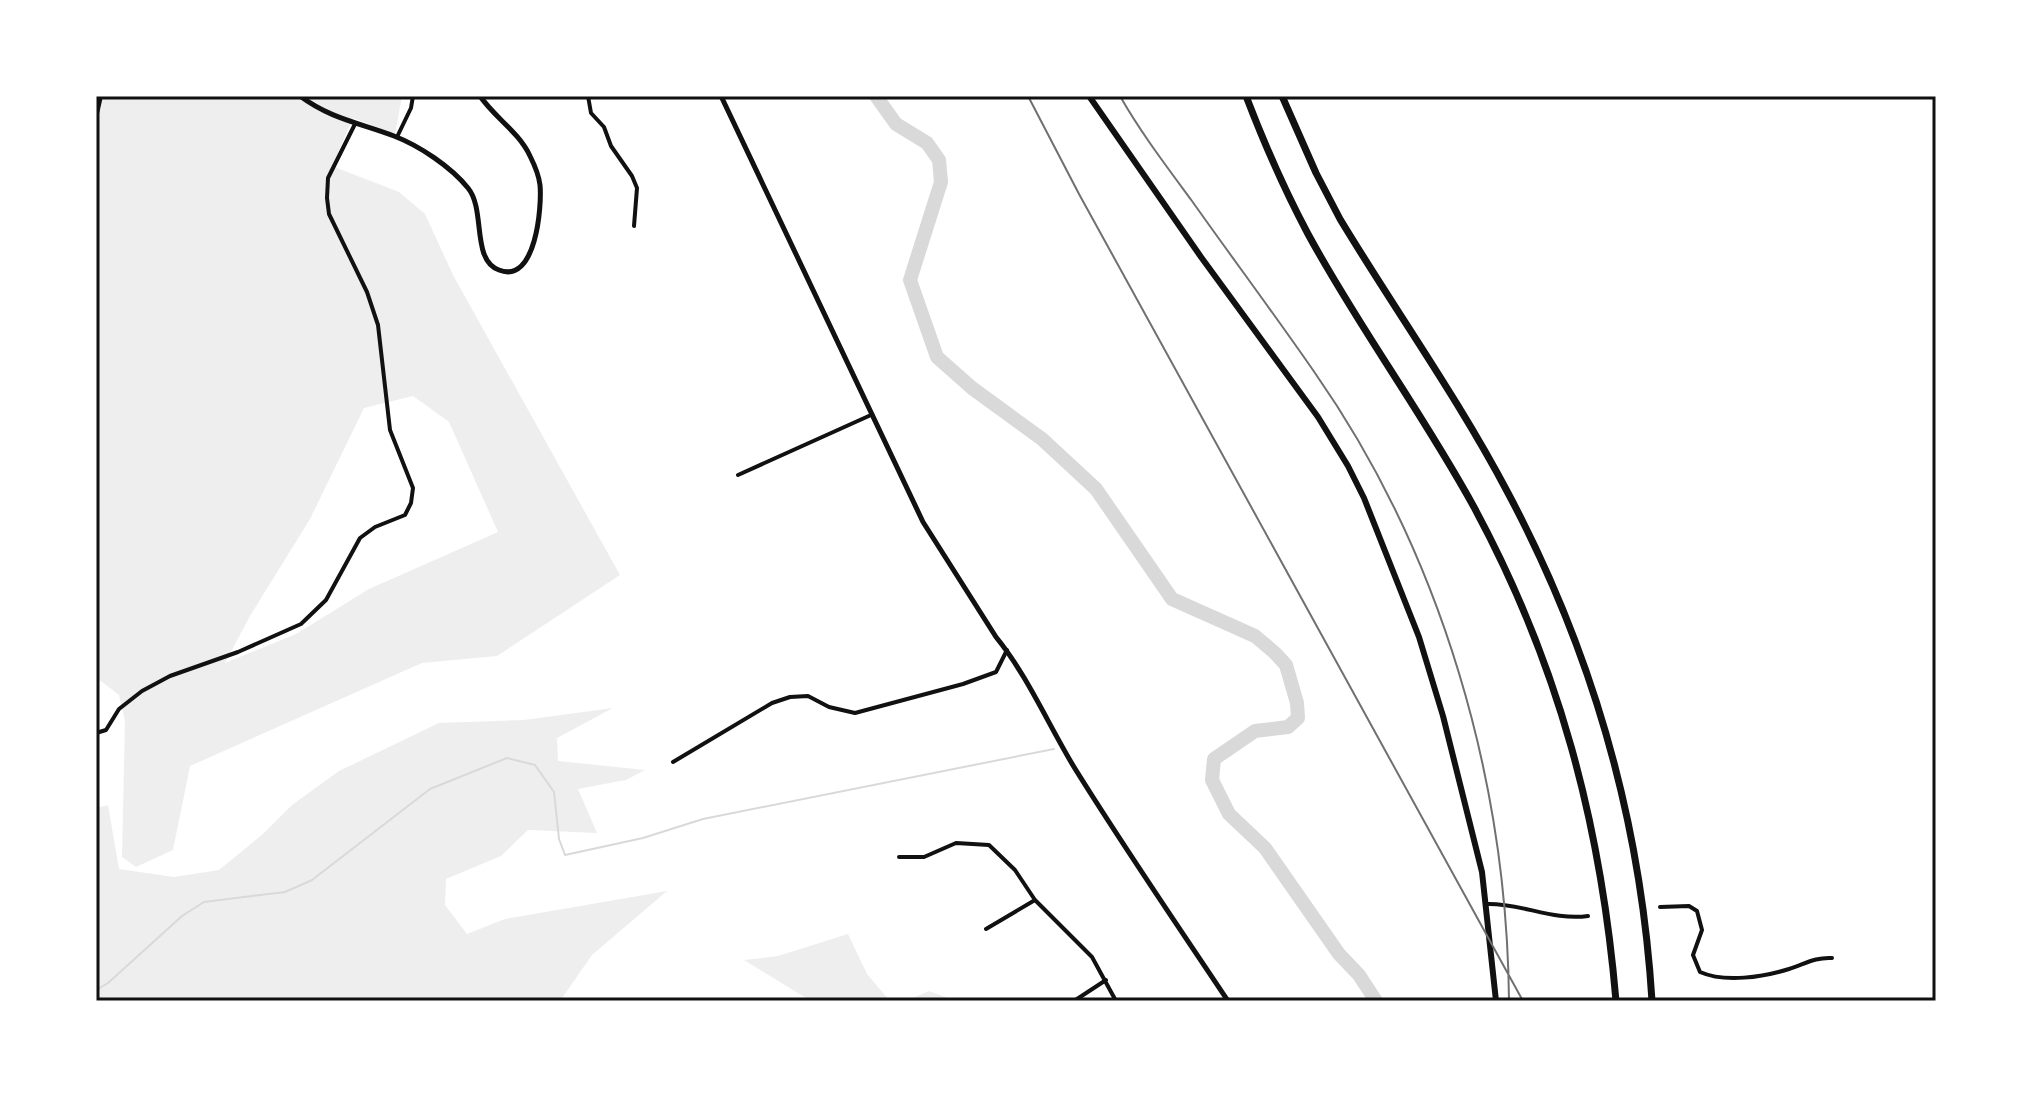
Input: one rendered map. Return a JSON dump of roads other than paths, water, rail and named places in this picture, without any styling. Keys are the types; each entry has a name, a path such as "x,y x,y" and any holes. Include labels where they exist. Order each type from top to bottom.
{"highway":[{"path":"1246,96 1284,188 1309,236 1474,508 1540,649 1569,735 1594,835 1605,892 1616,1001"},
{"path":"1282,96 1340,219 1506,490 1551,580 1579,647 1617,771 1630,827 1641,888 1652,1001"}],"main road":[{"path":"1089,96 1318,417 1348,466 1378,531 1432,675 1482,872 1496,1000"}],"street":[{"path":"96,118 101,96"},
{"path":"300,96 319,110 397,137 444,166 467,187 477,206 486,260 498,270 510,271 523,263 537,238 540,183 523,145 480,96"},
{"path":"397,137 411,108 413,96"},
{"path":"588,96 591,113 604,127 611,146 637,188 634,226"},
{"path":"721,96 923,522 1007,650 1105,816 1228,1001"},
{"path":"96,733 106,730 119,709 142,691 170,676 238,652 301,624 326,600 360,538 375,527 405,515 411,503 413,488 390,430 378,325 367,292 329,214 328,178 355,124"},
{"path":"738,475 871,415"},
{"path":"673,762 772,703 808,696 829,707 855,713 996,672 1007,650"},
{"path":"899,857 924,857 956,843 989,845 1015,870 1035,900 1092,957 1116,1001"},
{"path":"986,929 1035,900"},
{"path":"1487,904 1505,904 1567,918 1588,916"},
{"path":"1660,907 1676,905 1697,911 1702,930 1693,955 1700,972 1710,976 1726,978 1775,973 1810,959 1832,958"},
{"path":"1074,1001 1106,980"}],"lane":[{"path":"1487,1001 1496,1000"}],"waterway":[{"path":"876,96 896,124 927,143 939,160 941,182 910,280 937,357 972,388 1042,439 1096,489 1172,599 1255,636 1286,665 1298,718 1288,727 1255,731 1214,759 1212,780 1229,814 1265,848 1376,1001"},
{"path":"96,990 108,983 182,916 204,902 285,892 312,880 430,789 507,758 535,765 554,792 559,839 565,855 643,838 703,819 1054,749"}],"railway":[{"path":"1028,96 1523,1001"},
{"path":"1120,96 1154,150 1315,373 1360,443 1399,517 1432,594 1459,673 1480,754 1496,836 1505,918 1509,1001"}]}
